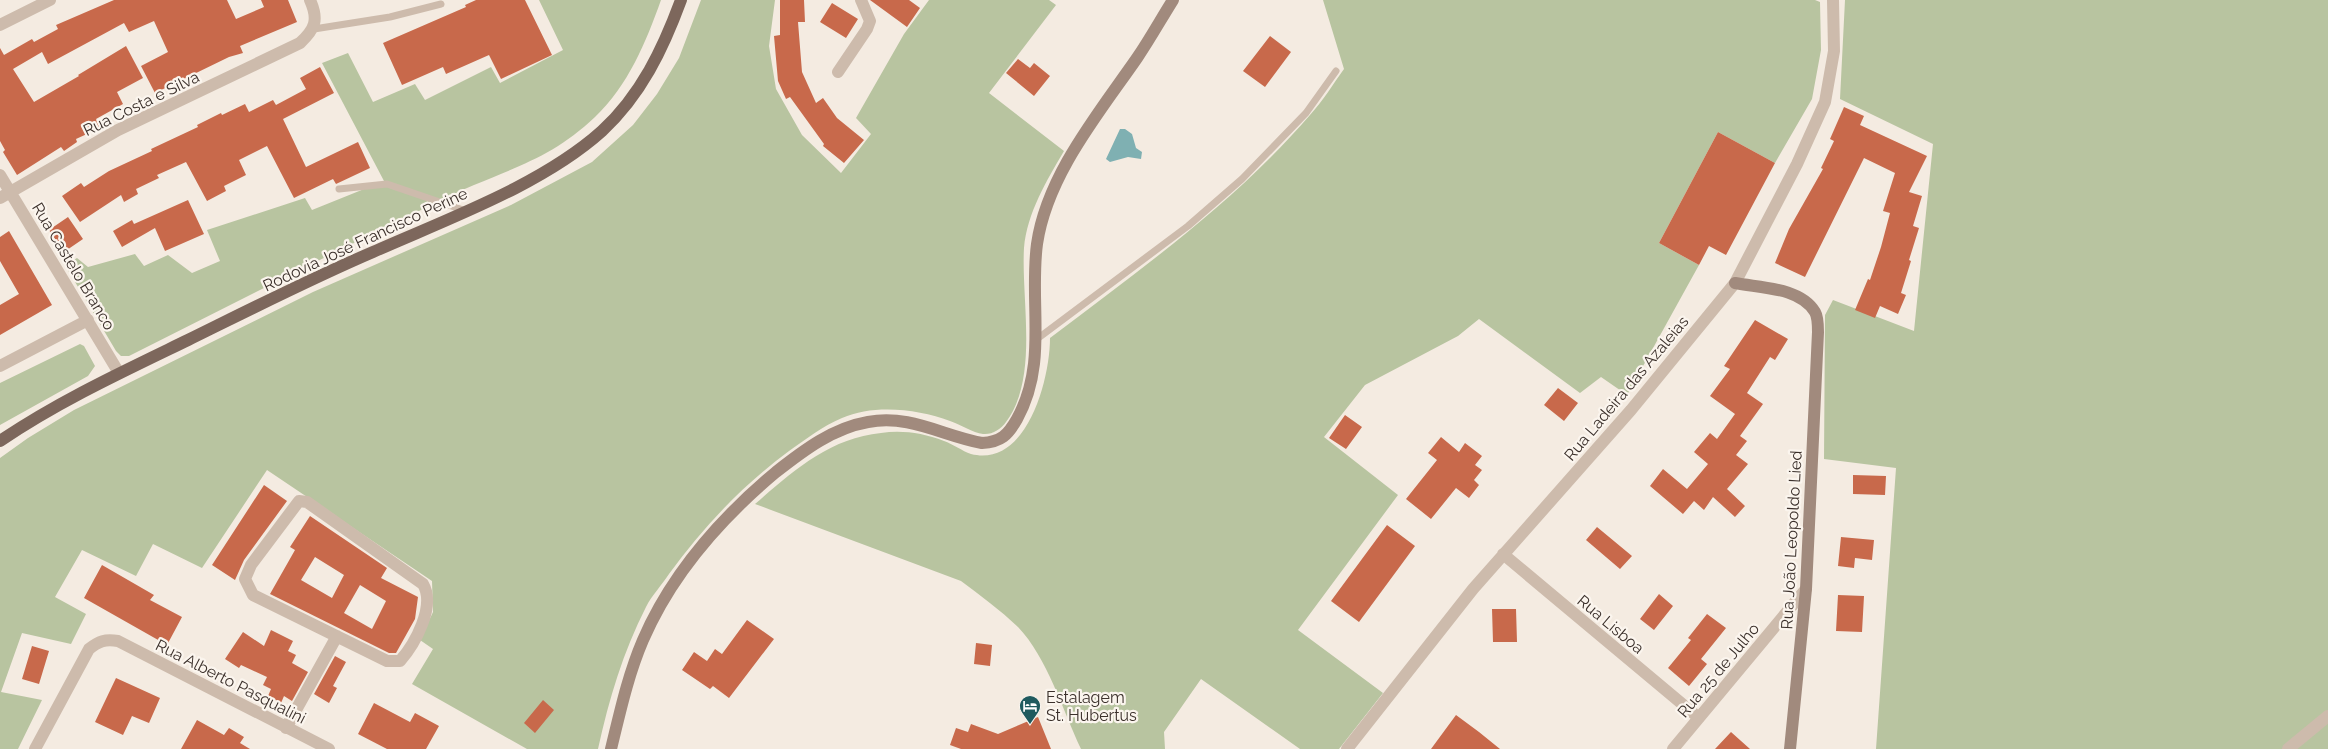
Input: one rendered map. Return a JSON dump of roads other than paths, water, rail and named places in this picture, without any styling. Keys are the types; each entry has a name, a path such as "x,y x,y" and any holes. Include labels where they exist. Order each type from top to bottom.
{"main road":[{"name":"Rodovia José Francisco Perine","path":"0,441 65,401 119,373 344,265 467,211 544,171 602,131 643,83 670,32 681,0"}],"street":[{"path":"0,25 50,0"},
{"path":"310,0 315,16 314,28"},
{"path":"838,72 867,29 870,21 861,0"},
{"path":"611,749 628,679 643,638 662,602 690,561 729,514 793,459 812,444 848,426 869,421 908,421 982,443 995,442 1006,436 1021,412 1030,389 1034,368 1037,339 1037,243 1051,199 1070,157 1173,0"},
{"name":"Rua Ladeira das Azaleias","path":"1347,749 1503,554 1631,410 1735,283 1797,164 1825,102 1834,51 1833,0"},
{"name":"Rua Costa e Silva","path":"5,195 118,130 300,43 314,28"},
{"name":"Rua Castelo Branco","path":"0,175 5,195 88,320 119,373"},
{"name":"Rua João Leopoldo Lied","path":"1735,283 1790,293 1804,300 1816,313 1818,332 1806,589 1790,749"},
{"path":"0,366 88,320"},
{"path":"299,501 307,502 426,588 426,611 410,649 400,661 387,661 337,636 253,595 245,579 251,565 299,501"},
{"name":"Rua Lisboa","path":"1503,554 1699,718"},
{"name":"Rua 25 de Julho","path":"1673,749 1806,589"},
{"path":"286,728 337,636"},
{"name":"Rua Alberto Pasqualini","path":"36,749 89,649 99,642 109,640 118,642 329,749"},
{"path":"2288,749 2328,716"}],"lane":[{"path":"314,28 390,17 442,4"},
{"path":"1037,339 1188,226 1242,179 1306,113 1336,71"},
{"path":"339,189 387,184 467,211"}],"water":[{"path":"1120,129 1125,129 1132,134 1136,148 1142,152 1141,159 1128,157 1110,162 1106,159"}],"place":[{"name":"Estalagem St. Hubertus","path":"1030,725"}]}
